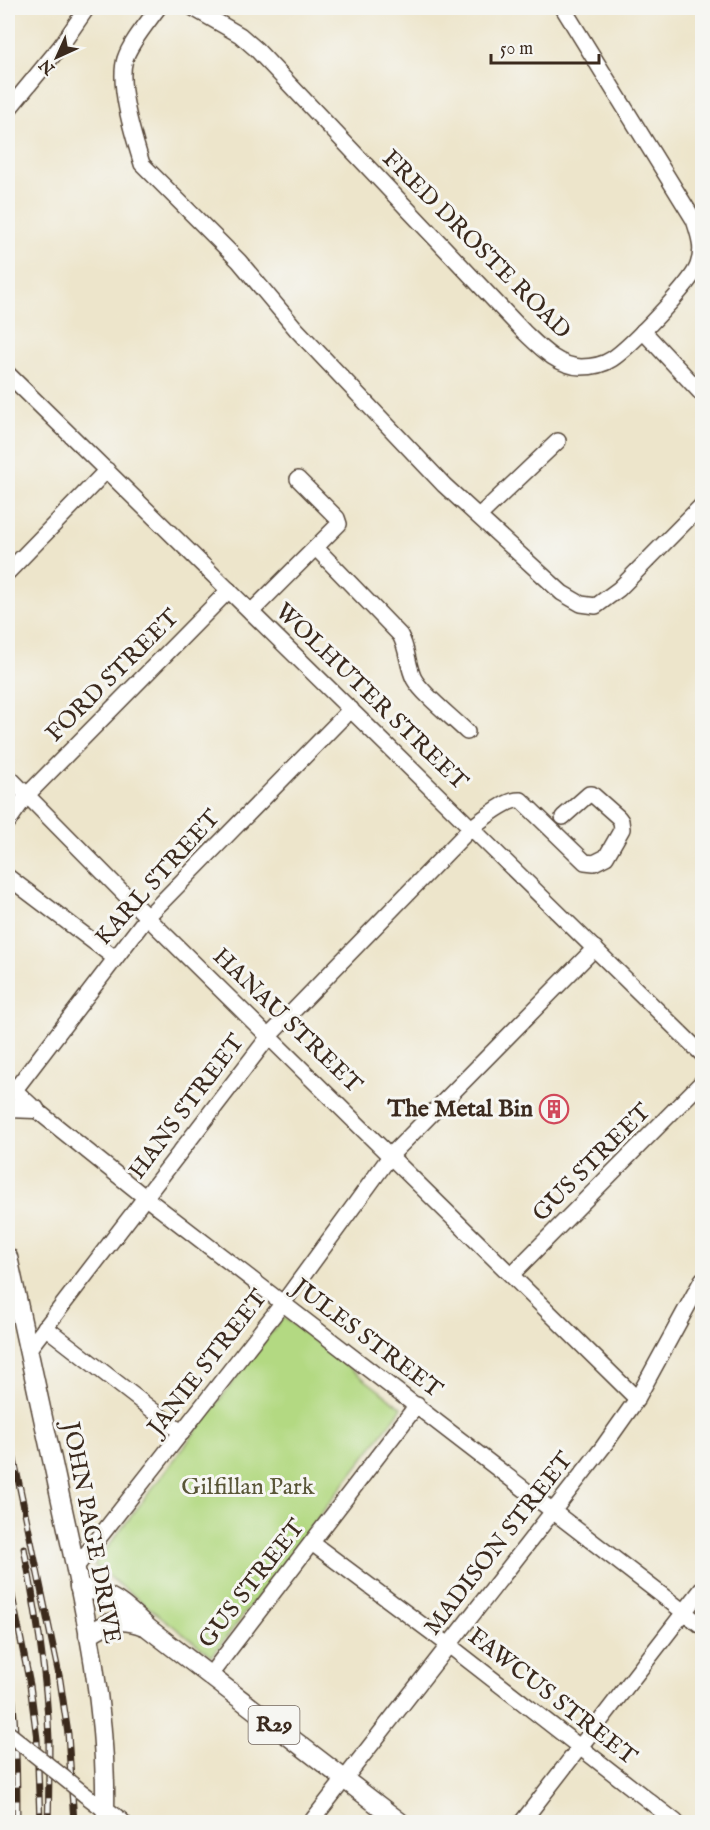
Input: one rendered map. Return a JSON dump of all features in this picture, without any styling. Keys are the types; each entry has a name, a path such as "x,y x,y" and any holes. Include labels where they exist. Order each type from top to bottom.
{"main road":[{"path":"10,1094 35,1109"},
{"name":"JOHN PAGE DRIVE","path":"8,1257 76,1567 88,1635 103,1730 106,1767 105,1816"},
{"name":"R29","path":"79,1587 99,1591 116,1600 148,1628 400,1822"},
{"name":"R29","path":"88,1635 101,1626 115,1621 130,1621 148,1628"},
{"path":"105,1816 121,1822"}],"street":[{"path":"8,110 60,47 87,8"},
{"path":"158,8 126,56 122,73 136,146 142,164 239,261 296,329 444,485 562,593 581,604 596,606 618,589 702,505"},
{"name":"FRED DROSTE ROAD","path":"193,8 240,35 256,49 524,332 552,358 579,367 604,363 614,358 643,331 689,282 698,266 701,252 700,238 694,220 563,8"},
{"path":"643,331 702,394"},
{"name":"WOLHUTER STREET","path":"8,374 702,1054"},
{"path":"479,516 558,441"},
{"path":"8,572 107,470"},
{"path":"251,612 339,524 337,518 298,479"},
{"path":"316,548 400,635 406,645 414,678 420,687 467,732"},
{"name":"FORD STREET","path":"8,822 26,796 229,590"},
{"name":"KARL STREET","path":"10,1094 147,917 351,709"},
{"name":"HANAU STREET","path":"8,776 147,917 270,1035 637,1399"},
{"name":"HANS STREET","path":"28,1350 270,1035 472,827 507,803 517,799 521,800 585,862 594,863 606,857 622,826 618,817 592,794 589,794 563,817"},
{"path":"8,877 115,958"},
{"name":"JANIE STREET","path":"76,1567 284,1303 391,1155 595,948"},
{"name":"GUS STREET","path":"512,1274 702,1082"},
{"name":"JULES STREET","path":"35,1109 146,1198 702,1626"},
{"name":"MADISON STREET","path":"311,1822 603,1447 637,1399 702,1280"},
{"path":"45,1327 182,1433"},
{"name":"GUS STREET","path":"210,1675 417,1405"},
{"name":"FAWCUS STREET","path":"312,1543 450,1646 676,1822"},
{"path":"522,1822 702,1589"},
{"path":"8,1733 84,1794 105,1816"}],"green space":[{"name":"Gilfillan Park","path":"283,1317 402,1408 212,1656 94,1565"}],"railway":[{"path":"8,1431 60,1680 68,1734 74,1822"},
{"path":"24,1548 37,1619 46,1691 49,1740 48,1822"},
{"path":"8,1576 30,1685 37,1739 40,1822"},
{"path":"8,1661 16,1741 17,1822"}],"place":[{"name":"The Metal Bin","path":"554,1109"}]}
